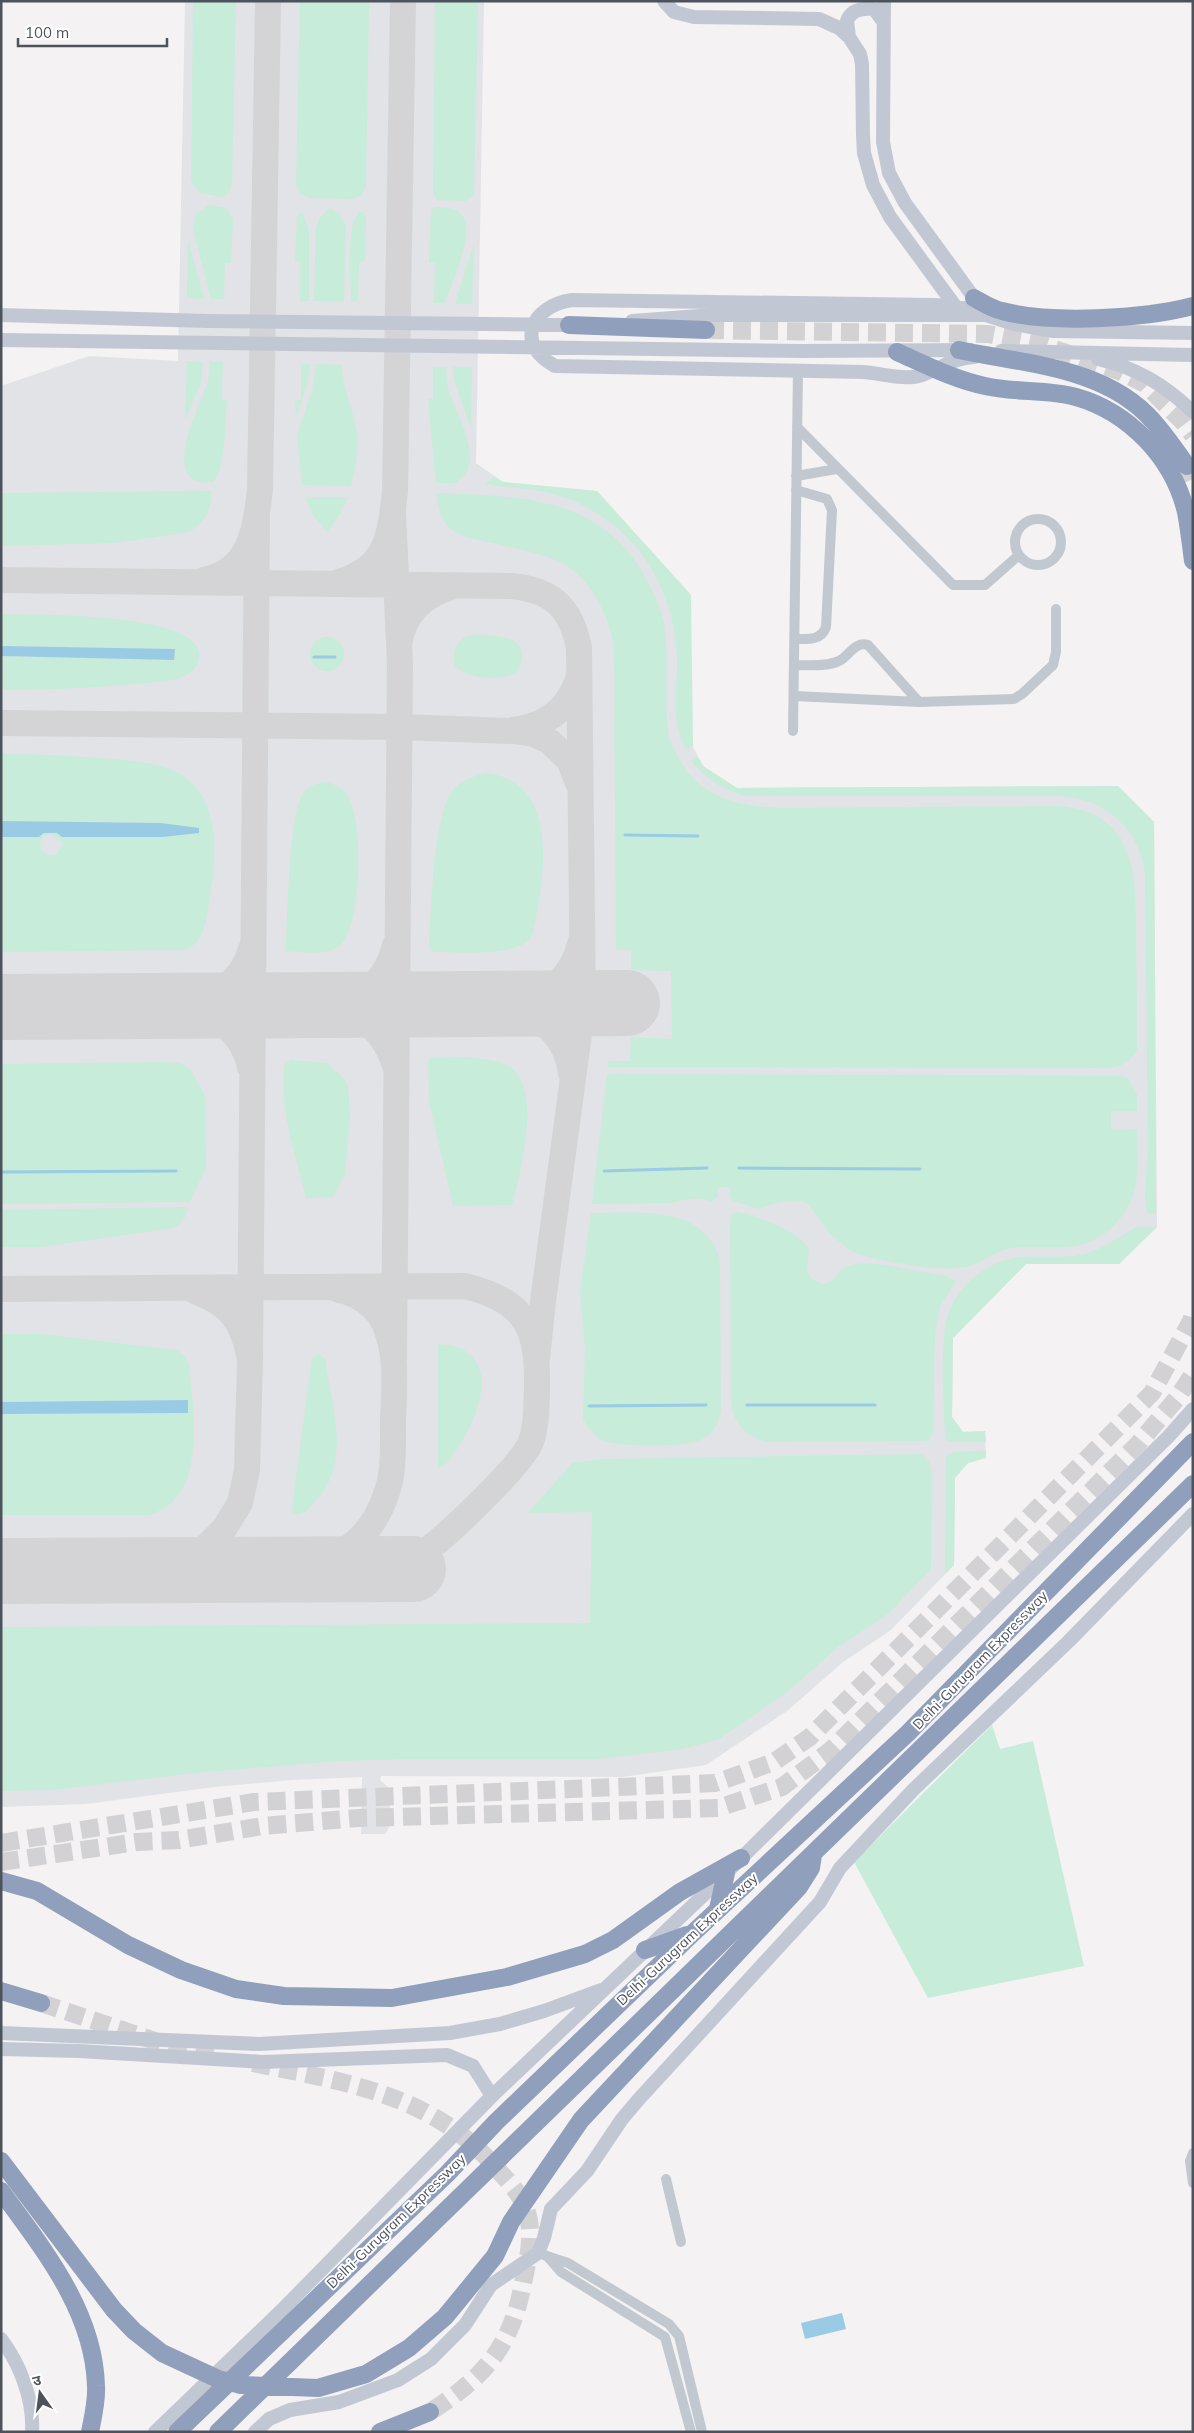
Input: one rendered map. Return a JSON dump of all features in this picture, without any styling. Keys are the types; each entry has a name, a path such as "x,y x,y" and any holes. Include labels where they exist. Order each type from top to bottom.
{"highway":[{"path":"981,308 1027,317 1115,317 1174,311 1193,306"},
{"path":"569,325 706,330"},
{"path":"960,350 1054,368 1107,387 1130,400 1152,420 1188,466"},
{"path":"897,352 935,369 986,386 1074,397 1113,413 1130,425 1159,455 1174,480 1186,512 1193,561"},
{"name":"Delhi-Gurugram Expressway","path":"177,2432 447,2174 496,2122 718,1909 908,1733 1193,1442"},
{"name":"Delhi-Gurugram Expressway","path":"218,2432 1193,1484"},
{"path":"1,2160 114,2310 134,2331 162,2353 218,2379 242,2386 318,2388 366,2374 409,2348 444,2316 495,2256 511,2222 581,2120 799,1887 811,1868 814,1851"},
{"path":"1,1881 37,1891 128,1945 180,1970 236,1989 284,1996 392,1998 436,1992 507,1977 585,1954 613,1940 680,1892 741,1858"},
{"path":"718,1909 726,1873"},
{"path":"645,1950 693,1933"},
{"path":"1,1991 41,2003"},
{"path":"1,2191 58,2272 73,2298 89,2344 96,2386 90,2432"},
{"path":"380,2432 430,2412"}],"main road":[{"path":"664,1 674,12 694,17 819,19 835,26 849,37 860,54 862,64 864,153 872,185 890,216 959,311"},
{"path":"884,1 883,142 889,173 905,203 981,308 1014,324 1053,331 1193,333"},
{"path":"849,37 847,21 853,12 866,8 874,10 884,21"},
{"path":"959,311 754,301 602,302 572,300 556,302 543,310 535,319 532,332 537,352 543,360 555,366 798,370 920,376 949,362 965,358 992,357"},
{"path":"1,315 206,321 569,325 713,315 959,311 981,308"},
{"path":"1,340 897,352 960,350 1193,355"},
{"path":"1071,352 1119,364 1146,375 1171,392 1193,412"},
{"path":"155,2432 284,2308 492,2096 726,1873 1168,1437 1193,1409"},
{"path":"255,2432 269,2419 290,2410 339,2402 406,2375 431,2359 465,2324 491,2285 542,2254 551,2209 586,2171 622,2119 639,2099 820,1902 840,1868 913,1790 1069,1641 1193,1514"},
{"path":"741,1858 775,1856"},
{"path":"1,2033 259,2044 450,2033 500,2024 544,2011 607,1988"},
{"path":"1,2049 79,2051 263,2062 447,2055 473,2066 492,2096"},
{"path":"1,2339 16,2362 33,2417 32,2432"}],"street":[{"path":"794,731 798,370"},
{"path":"797,427 953,585 985,585 1018,555"},
{"path":"796,476 837,469"},
{"path":"795,640 816,638 824,633 826,627 832,510 827,499 796,490"},
{"path":"1032,519 1041,519 1057,528 1061,536 1061,545 1052,561 1035,565 1026,562 1018,555 1015,539 1018,530 1024,523 1032,519"},
{"path":"794,696 919,702 1008,700 1018,697 1053,665 1056,652 1056,609"},
{"path":"795,665 832,664 843,658 857,646 868,645 919,702"},
{"path":"1193,2153 1190,2170 1193,2182"},
{"path":"666,2179 681,2242"},
{"path":"542,2254 562,2272 666,2337 691,2432"},
{"path":"542,2254 568,2262 669,2324 674,2329 679,2336 702,2432"}],"shaded area":[{"path":"185,1 484,1 476,463 503,482 597,491 691,595 691,743 703,766 737,788 1118,786 1154,822 1157,1227 1119,1264 1026,1264 953,1338 952,1417 963,1432 985,1431 986,1458 968,1463 955,1478 954,1565 891,1630 843,1662 787,1711 706,1765 622,1777 381,1776 380,1780 390,1789 390,1826 385,1834 361,1834 362,1777 292,1780 214,1787 86,1804 1,1807 1,386 89,356 178,361"}],"green space":[{"path":"193,1 236,1 232,182 230,191 223,197 199,193 191,181"},
{"path":"300,1 369,1 366,187 360,196 352,199 309,198 300,193 296,186"},
{"path":"435,1 478,1 474,195 466,201 437,200 433,192"},
{"path":"209,205 226,208 233,219 231,263 225,263 224,299 211,299 193,229 196,214"},
{"path":"436,207 450,208 461,214 465,222 466,232 465,244 445,303 434,303 435,263 429,263 431,210"},
{"path":"330,208 340,214 346,227 344,301 314,301 316,228 320,217"},
{"path":"302,212 309,230 309,301 300,301 300,262 295,261 297,216"},
{"path":"359,212 363,212 366,217 365,261 359,262 358,301 351,302 350,242 355,219"},
{"path":"188,240 204,299 187,298"},
{"path":"474,243 472,304 455,304"},
{"path":"187,361 203,362 201,382 185,421"},
{"path":"210,362 223,362 222,400 227,400 223,455 220,466 213,482 203,482 197,481 188,474 184,464 188,434 208,381"},
{"path":"301,364 310,364 307,385 296,417 295,401 301,400"},
{"path":"316,364 342,365 344,383 357,440 356,460 351,486 302,485 297,436 312,390"},
{"path":"433,367 446,367 451,398 467,437 470,451 470,463 465,474 455,483 436,483 428,399 433,399"},
{"path":"453,367 472,367 471,428 454,380"},
{"path":"495,477 503,482 597,491 691,595 693,746 686,749 681,739 676,716 677,656 674,628 667,602 657,578 643,556 626,536 606,519 583,505 557,495 530,489 485,484"},
{"path":"211,491 209,510 199,524 189,532 115,543 1,546 1,493"},
{"path":"436,493 494,496 550,504 576,513 600,526 621,544 644,574 660,609 664,624 669,738 688,772 699,784 712,793 743,804 782,808 1059,806 1086,812 1106,822 1120,837 1129,856 1134,877 1136,900 1137,1051 1134,1055 1121,1065 1108,1068 607,1067 609,1061 630,1061 631,1037 672,1039 671,971 631,970 631,950 616,950 614,650 608,623 596,598 579,575 556,560 459,534 450,528 442,516"},
{"path":"305,497 348,497 340,514 327,532 314,517"},
{"path":"1,614 110,618 143,623 171,630 191,640 199,653 199,659 196,667 190,673 177,679 84,688 1,690 1,656 174,660 175,649 1,646"},
{"path":"469,635 500,637 516,643 521,649 522,658 518,671 503,677 486,678 461,671 455,666 454,652 460,640"},
{"path":"327,637 334,638 339,642 343,647 343,661 339,666 334,670 327,671 320,670 315,666 311,661 310,654 311,647 315,642 320,638"},
{"path":"1,754 134,761 167,768 184,776 196,787 205,802 211,818 214,835 215,853 208,906 205,924 198,940 193,946 185,950 1,952 1,837 39,837 44,833 57,833 62,837 161,823 1,821","holes":["50,834 59,838 62,845 57,854 50,856 41,850 40,843 43,836"]},
{"path":"698,757 703,766 737,788 1118,786 1154,822 1156,1214 1147,1214 1145,1198 1148,1145 1145,874 1142,858 1136,843 1118,819 1092,803 1078,798 1062,796 746,796 730,791 709,778 691,761"},
{"path":"485,773 510,780 527,794 537,814 542,838 543,863 541,889 532,936 525,943 501,951 472,953 434,952 429,947 432,889 437,843 446,804 452,791 459,785"},
{"path":"323,782 339,787 344,791 351,803 356,822 358,871 352,919 346,937 338,947 332,950 312,953 286,951 290,869 298,805 305,791"},
{"path":"468,1057 506,1064 515,1071 522,1084 526,1099 526,1137 512,1205 453,1206 429,1101 428,1061 431,1058"},
{"path":"291,1060 327,1063 344,1079 348,1087 350,1118 345,1174 333,1197 306,1198 289,1131 284,1097 285,1064"},
{"path":"180,1063 191,1070 205,1096 206,1167 190,1202 1,1204 1,1064"},
{"path":"607,1074 1120,1076 1128,1078 1137,1094 1137,1111 1111,1111 1111,1130 1137,1129 1137,1168 1134,1192 1130,1203 1114,1225 1101,1236 1091,1241 1067,1247 1011,1248 980,1262 958,1268 931,1267 885,1261 861,1255 851,1251 830,1234 809,1205 803,1201 780,1202 759,1209 733,1201 730,1197 730,1187 718,1187 718,1197 711,1202 698,1198 672,1203 592,1204"},
{"path":"188,1207 184,1219 173,1228 42,1247 1,1247 1,1210"},
{"path":"628,1212 667,1216 685,1221 700,1229 712,1242 720,1260 721,1409 716,1425 704,1438 685,1444 671,1445 613,1443 598,1437 583,1419 585,1347 580,1291 591,1213"},
{"path":"737,1212 755,1216 777,1225 797,1237 809,1249 807,1272 812,1279 823,1285 831,1281 847,1267 861,1264 884,1265 944,1275 956,1281 940,1306 935,1332 933,1432 929,1441 766,1442 752,1436 742,1428 734,1416 731,1402 730,1219 733,1213"},
{"path":"1136,1227 1157,1227 1119,1264 1026,1264 953,1338 952,1417 963,1432 985,1431 986,1442 948,1442 945,1438 943,1395 944,1337 949,1311 962,1290 980,1273 1002,1261 1022,1257 1067,1257 1091,1252"},
{"path":"1,1334 41,1334 176,1350 184,1355 189,1364 191,1383 194,1428 193,1451 189,1473 181,1491 167,1506 148,1515 1,1515 1,1414 188,1412 187,1400 1,1402"},
{"path":"438,1344 462,1349 475,1360 480,1372 482,1385 476,1413 470,1427 449,1460 444,1465 438,1467"},
{"path":"318,1354 325,1359 335,1415 336,1452 333,1470 326,1487 308,1509 303,1513 297,1514 293,1513 292,1507 312,1358"},
{"path":"986,1451 986,1458 968,1463 955,1478 954,1565 945,1574 946,1457 954,1452"},
{"path":"922,1454 929,1462 932,1474 931,1569 888,1614 838,1647 786,1693 719,1739 682,1749 598,1759 338,1761 194,1773 53,1790 1,1791 1,1627 590,1623 592,1512 528,1513 572,1463 603,1459"},
{"path":"992,1725 1000,1749 1033,1741 1084,1966 928,1998 854,1862"}],"water":[{"path":"1,646 175,649 174,660 1,656"},
{"path":"1,821 161,823 199,828 199,833 162,837 62,837 57,833 44,833 39,837 1,837"},
{"path":"188,1400 188,1413 1,1414 1,1402"},
{"path":"842,2313 846,2329 805,2339 801,2323"}],"waterway":[{"path":"314,657 335,657"},
{"path":"625,835 698,836"},
{"path":"604,1171 707,1168"},
{"path":"739,1168 920,1169"},
{"path":"1,1172 176,1171"},
{"path":"589,1406 706,1405"},
{"path":"747,1405 875,1405"}],"taxiway":[{"path":"204,580 220,575 232,568 241,558 248,546 256,519 260,490 268,1"},
{"path":"339,582 355,576 368,568 377,558 388,536 395,491 403,1"},
{"path":"393,512 400,665 394,1358"},
{"path":"250,1360 257,517"},
{"path":"1,580 511,586 538,592 557,603 565,611 571,622 579,648 583,1004 543,1301 537,1359"},
{"path":"400,640 406,621 411,613 425,600 451,587"},
{"path":"514,730 536,725 554,715 562,708 574,690 578,679"},
{"path":"1,723 400,727 513,731 534,734 549,741 569,760 578,783"},
{"path":"508,1004 533,997 554,986 570,969 580,944"},
{"path":"323,1005 349,998 370,988 385,971 395,945"},
{"path":"180,1006 204,999 233,981 240,972 251,949"},
{"path":"498,1004 525,1012 547,1026 563,1046 571,1073"},
{"path":"325,1005 350,1013 370,1025 385,1043 395,1066"},
{"path":"182,1006 206,1014 226,1026 241,1044 250,1067"},
{"path":"1,1289 465,1286 487,1293 516,1310 532,1335 537,1370 536,1411 534,1431 530,1444 511,1470 444,1536 418,1556 399,1564 379,1569"},
{"path":"308,1570 347,1549 370,1527 386,1495 392,1466 394,1371 388,1334 381,1317 371,1306 359,1297 339,1290"},
{"path":"156,1571 177,1564 204,1549 224,1529 240,1503 247,1470 250,1360 244,1335 234,1316 227,1309 208,1296 195,1291"}],"runway":[{"path":"1,1007 627,1003"},
{"path":"1,1571 413,1569"}],"tunnel":[{"path":"706,330 988,334 1040,344 1119,371 1145,384 1184,423 1193,435"},
{"path":"1187,466 1193,479"},
{"path":"1,1843 254,1802 715,1783 774,1762 810,1737 1152,1393 1193,1314"},
{"path":"1,1862 137,1842 179,1840 263,1826 359,1818 718,1808 782,1787 831,1750 1138,1444 1178,1397 1193,1374"},
{"path":"41,2003 170,2046 215,2056"},
{"path":"253,2063 353,2085 385,2095 416,2108 445,2123 472,2144 506,2178 522,2200 529,2221 530,2248 518,2306 511,2326 503,2343 480,2373 466,2386 430,2412"}]}
